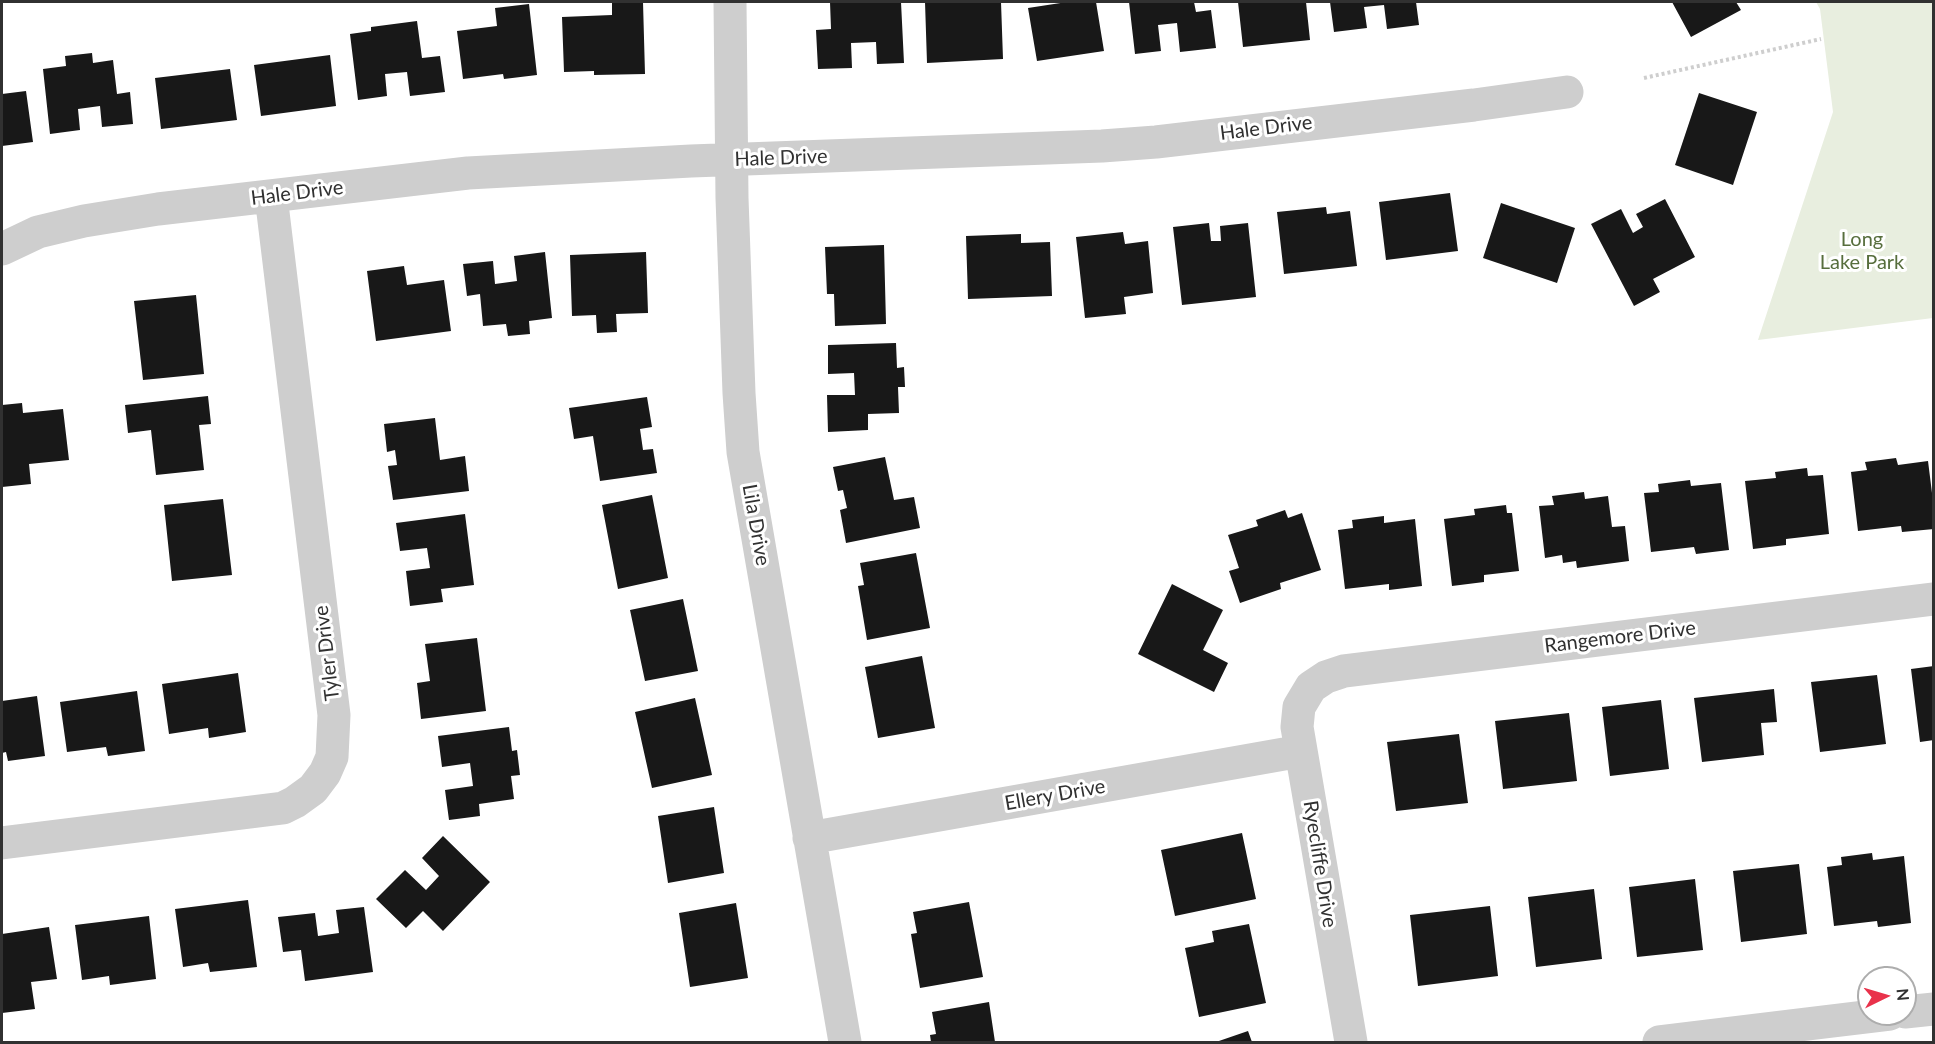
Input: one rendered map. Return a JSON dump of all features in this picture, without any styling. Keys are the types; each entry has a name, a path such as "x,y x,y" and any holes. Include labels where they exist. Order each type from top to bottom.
{"street":[{"name":"Lila Drive","path":"730,2 731,160 743,452 845,1042"},
{"name":"Hale Drive","path":"2,249 38,232 84,221 468,173 1112,145 1474,105 1566,92"},
{"name":"Tyler Drive","path":"2,843 283,808 313,789 325,773 332,757 334,715 271,196"},
{"name":"Rangemore Drive","path":"1311,687 1326,677 1344,671 1934,599"},
{"name":"Ryecliffe Drive","path":"1311,687 1299,707 1296,727 1351,1042"},
{"name":"Ellery Drive","path":"809,838 1301,751"},
{"path":"1917,1011 1934,1009"},
{"path":"1659,1042 1734,1038 1857,1019"}],"path":[{"path":"1644,78 1821,39"}],"green space":[{"name":"Long Lake Park","path":"1816,2 1933,2 1933,318 1758,340 1833,112 1820,9"}],"building":[{"path":"612,2 643,2 645,74 594,75 594,71 564,72 562,17 612,15"},
{"path":"830,2 901,2 904,63 877,64 876,42 851,43 852,68 818,69 816,30 831,29"},
{"path":"925,2 1001,2 1003,59 927,63"},
{"path":"1067,2 1096,2 1104,51 1037,61 1028,8"},
{"path":"1129,2 1194,2 1196,12 1211,10 1216,48 1180,52 1177,23 1158,25 1161,51 1135,54"},
{"path":"1238,2 1306,2 1310,40 1243,47"},
{"path":"1330,2 1416,2 1419,25 1387,29 1384,5 1364,7 1367,28 1334,32"},
{"path":"1672,2 1736,2 1741,10 1691,37"},
{"path":"529,4 537,75 504,79 503,74 463,79 457,31 497,26 495,8"},
{"path":"417,21 422,58 440,56 445,92 410,96 407,72 385,74 387,96 358,100 350,34 371,31 371,27"},
{"path":"92,53 93,63 113,60 117,94 130,92 133,124 102,127 100,106 78,109 80,130 50,134 43,69 66,66 65,56"},
{"path":"330,55 336,106 261,116 254,65"},
{"path":"230,69 237,120 161,129 155,78"},
{"path":"26,91 33,142 2,146 2,94"},
{"path":"1699,93 1757,112 1733,185 1675,165"},
{"path":"1450,193 1458,251 1386,260 1379,202"},
{"path":"1665,199 1695,257 1653,279 1660,292 1634,306 1591,224 1621,209 1633,233 1643,227 1636,214"},
{"path":"1501,203 1575,228 1557,283 1483,258"},
{"path":"1326,207 1327,214 1350,211 1357,266 1284,274 1277,212"},
{"path":"1209,223 1211,241 1221,241 1220,226 1248,223 1256,297 1182,305 1173,227"},
{"path":"1123,232 1125,244 1148,241 1153,293 1124,297 1126,314 1085,318 1076,237"},
{"path":"1021,234 1021,243 1050,242 1052,296 968,299 966,236"},
{"path":"884,245 886,324 835,326 834,294 827,294 825,247"},
{"path":"545,252 552,318 529,321 530,334 508,336 506,324 483,326 480,294 467,296 463,264 493,261 495,284 517,281 514,256"},
{"path":"646,252 648,313 616,314 617,332 597,333 596,315 572,316 570,255"},
{"path":"404,266 407,285 444,280 451,331 376,341 367,271"},
{"path":"196,295 204,374 143,380 134,301"},
{"path":"896,343 897,368 904,367 905,387 898,387 899,413 868,414 868,430 828,432 827,395 855,395 854,373 828,374 828,345"},
{"path":"208,396 211,424 199,425 204,470 156,475 151,430 128,433 125,405"},
{"path":"647,397 652,427 640,429 643,450 653,449 657,473 600,481 593,436 574,439 569,408"},
{"path":"22,403 23,413 63,409 69,460 29,464 31,484 2,487 2,405"},
{"path":"435,418 440,460 465,456 469,491 393,500 388,466 397,465 395,450 387,452 384,424"},
{"path":"885,457 894,500 914,497 920,528 846,543 840,510 847,508 843,490 838,491 833,467"},
{"path":"1896,458 1898,465 1928,461 1934,529 1902,532 1901,526 1858,531 1851,472 1867,470 1865,462"},
{"path":"1807,468 1808,476 1823,475 1829,534 1786,539 1786,545 1753,549 1745,481 1776,478 1775,472"},
{"path":"1690,480 1691,486 1721,483 1729,550 1696,554 1694,547 1651,552 1644,493 1659,492 1658,484"},
{"path":"1584,492 1585,499 1608,496 1612,527 1625,526 1629,561 1577,568 1576,561 1563,563 1562,555 1545,558 1539,506 1554,505 1552,496"},
{"path":"652,495 668,578 618,589 602,505"},
{"path":"223,499 232,575 172,581 164,505"},
{"path":"1506,505 1507,513 1512,513 1519,571 1484,575 1484,582 1452,586 1444,519 1475,515 1474,509"},
{"path":"1285,510 1288,518 1302,513 1321,570 1280,583 1281,589 1240,603 1229,571 1239,568 1228,535 1258,526 1256,520"},
{"path":"465,514 474,585 441,589 443,602 410,606 406,571 430,568 427,548 400,551 396,523"},
{"path":"1384,516 1384,523 1415,519 1422,586 1389,590 1389,584 1345,589 1338,530 1353,528 1352,520"},
{"path":"916,553 930,628 867,640 858,586 864,585 860,563"},
{"path":"1172,584 1223,610 1203,650 1228,663 1214,692 1138,654"},
{"path":"683,599 698,671 645,681 630,610"},
{"path":"477,638 486,711 421,719 417,683 430,681 425,644"},
{"path":"922,656 935,728 878,738 865,667"},
{"path":"1934,666 1934,740 1920,742 1911,669"},
{"path":"238,673 246,732 209,738 208,728 169,734 162,684"},
{"path":"1877,675 1886,744 1820,752 1811,682"},
{"path":"1774,689 1777,722 1761,723 1764,755 1702,762 1694,698"},
{"path":"137,691 145,751 108,756 106,747 67,752 60,702"},
{"path":"37,696 45,756 8,761 6,752 2,753 2,701"},
{"path":"695,698 712,775 652,788 635,712"},
{"path":"1661,700 1669,769 1610,776 1602,707"},
{"path":"1569,713 1577,781 1503,789 1495,721"},
{"path":"509,727 512,751 517,750 520,775 511,776 514,799 479,804 480,816 449,820 445,790 473,786 470,763 442,767 438,736"},
{"path":"1459,734 1468,803 1396,811 1387,742"},
{"path":"714,807 724,873 668,883 658,816"},
{"path":"1242,833 1256,899 1175,916 1161,850"},
{"path":"443,836 490,882 443,931 423,911 406,928 376,899 405,870 426,890 439,876 422,858"},
{"path":"1872,853 1873,860 1904,856 1911,923 1878,927 1877,921 1834,926 1827,867 1842,865 1841,857"},
{"path":"1799,864 1807,934 1741,942 1733,871"},
{"path":"1695,879 1703,950 1637,957 1629,887"},
{"path":"1594,889 1602,959 1536,967 1528,897"},
{"path":"248,900 257,967 210,972 208,963 183,967 175,909"},
{"path":"969,902 983,977 920,988 911,934 917,933 913,912"},
{"path":"736,903 748,978 690,987 679,913"},
{"path":"1490,906 1498,976 1418,986 1410,915"},
{"path":"364,907 373,972 305,981 301,950 283,952 278,917 315,913 318,936 339,933 336,910"},
{"path":"149,916 156,979 110,985 109,976 82,980 75,925"},
{"path":"1249,924 1266,1003 1199,1017 1185,948 1214,942 1212,931"},
{"path":"49,927 57,979 31,982 35,1009 2,1013 2,934"},
{"path":"989,1002 995,1042 931,1042 930,1035 936,1034 932,1012"},
{"path":"1248,1031 1252,1042 1216,1042"}]}
